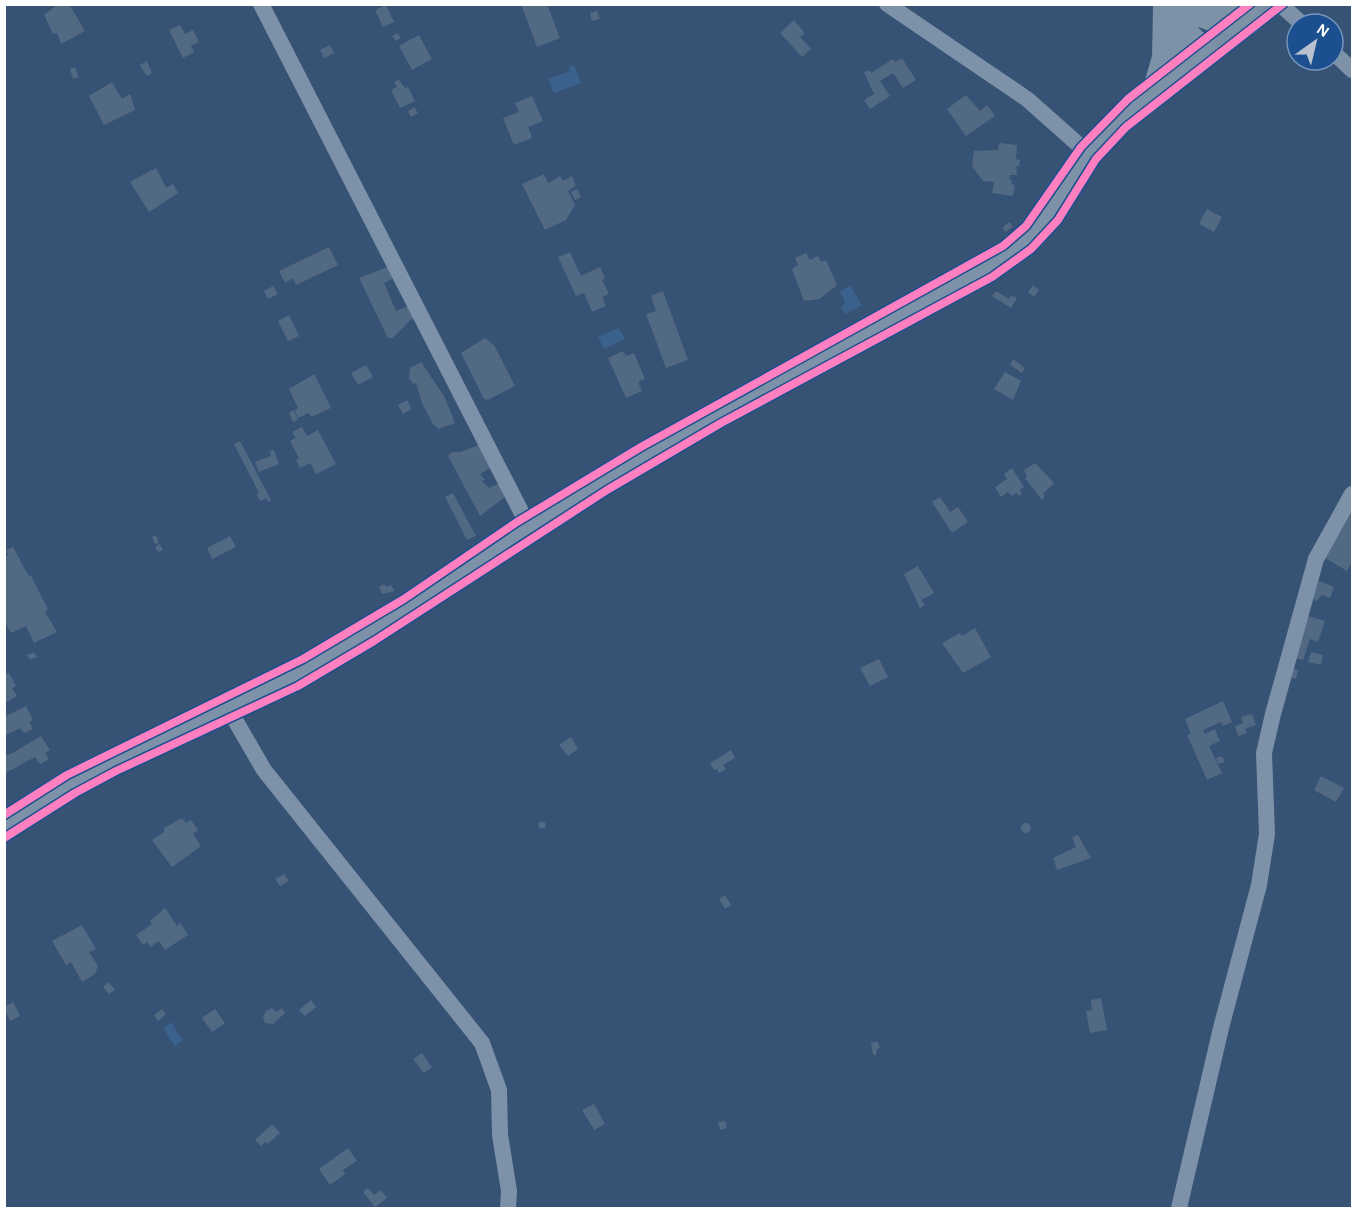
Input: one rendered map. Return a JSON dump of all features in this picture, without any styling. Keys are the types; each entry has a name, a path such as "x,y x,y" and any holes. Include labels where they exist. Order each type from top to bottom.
{"highway":[{"path":"1173,5 1217,18 1257,12"},
{"path":"1173,5 1181,33 1203,51"},
{"path":"1158,89 1167,58 1173,5"}],"street":[{"path":"261,4 530,527"},
{"path":"887,4 1027,99 1089,154"},
{"path":"4,828 100,767 228,708 337,652 418,602 603,480 997,260 1036,230 1089,154 1120,120 1203,51 1257,12"},
{"path":"1179,1209 1221,1028 1259,885 1267,834 1264,753 1273,714 1316,559 1353,494"},
{"path":"228,708 264,770 482,1043 499,1090 500,1135 509,1191 508,1209"}],"water":[{"path":"574,65 581,83 554,93 548,79 570,71 569,67"},
{"path":"850,285 862,305 846,314 841,308 845,302 840,292"},
{"path":"619,328 625,339 604,349 598,337"},
{"path":"171,1022 183,1040 175,1046 163,1028"}],"building":[{"path":"58,4 69,4 85,31 61,44 57,33 53,34 44,15"},
{"path":"521,4 547,4 560,38 537,47"},
{"path":"386,5 394,22 383,27 375,10"},
{"path":"597,11 600,19 592,21 590,13"},
{"path":"794,20 805,33 800,37 811,49 802,57 780,33"},
{"path":"180,25 185,34 193,30 199,42 191,46 194,52 183,58 169,30"},
{"path":"397,33 401,38 396,41 392,36"},
{"path":"419,35 432,59 412,70 399,46"},
{"path":"330,45 334,53 324,58 320,50"},
{"path":"902,58 916,80 903,88 893,73 880,81 890,96 870,109 864,100 874,94 864,72 869,70 871,73 893,59 895,62"},
{"path":"147,61 152,73 147,76 140,65"},
{"path":"75,67 79,77 73,79 70,69"},
{"path":"399,80 405,88 408,87 415,101 400,108 391,90 397,87 394,82"},
{"path":"112,82 122,99 130,94 135,110 104,125 89,96"},
{"path":"966,95 980,111 987,105 995,116 966,136 947,109"},
{"path":"532,96 543,121 528,127 532,138 514,145 503,118 519,112 515,103"},
{"path":"414,107 418,113 411,117 408,111"},
{"path":"999,143 1017,145 1016,159 1020,160 1019,166 1016,166 1017,175 1010,175 1009,179 1012,180 1011,184 1015,185 1013,196 992,193 994,182 983,181 972,166 974,151 998,150"},
{"path":"156,168 166,188 173,184 178,193 149,212 130,182"},
{"path":"544,174 548,183 560,176 563,181 572,176 576,186 568,191 575,205 566,220 545,230 522,184"},
{"path":"577,189 581,197 575,200 571,192"},
{"path":"1207,209 1222,217 1214,232 1199,224"},
{"path":"1009,222 1013,226 1006,232 1002,228"},
{"path":"329,247 338,265 296,285 293,278 285,283 279,271"},
{"path":"570,252 581,276 600,267 605,278 602,280 609,294 602,297 606,306 592,312 584,293 576,296 558,257"},
{"path":"806,253 810,260 818,256 821,262 826,260 837,285 819,299 804,301 792,269 798,265 795,258"},
{"path":"390,266 396,277 384,283 396,311 411,305 417,317 410,320 393,338 388,338 359,278"},
{"path":"1033,285 1039,290 1034,297 1028,292"},
{"path":"273,286 278,294 268,299 264,291"},
{"path":"663,291 688,360 666,368 646,314 656,311 651,296"},
{"path":"996,291 1009,299 1011,295 1017,298 1011,308 992,296"},
{"path":"289,315 299,336 288,341 278,321"},
{"path":"485,338 494,345 515,386 488,400 484,399 461,353"},
{"path":"623,351 626,356 634,353 645,379 638,382 642,391 626,398 608,358"},
{"path":"1013,359 1025,368 1022,373 1010,365"},
{"path":"421,362 444,396 455,423 439,429 433,424 422,403 416,383 413,384 409,378 410,368"},
{"path":"366,365 373,377 358,385 351,373"},
{"path":"1005,372 1021,381 1013,400 994,389"},
{"path":"314,374 331,408 311,417 309,413 298,418 295,410 298,408 289,389"},
{"path":"407,400 412,409 403,414 398,405"},
{"path":"294,410 298,420 293,422 289,413"},
{"path":"302,427 307,436 318,430 336,464 316,474 310,463 300,468 296,460 299,458 290,441 296,438 292,432"},
{"path":"240,441 271,500 268,502 266,498 260,501 256,494 259,493 234,444"},
{"path":"481,444 492,467 480,474 485,480 482,481 489,488 501,482 505,497 480,516 448,456 452,452 460,452"},
{"path":"274,450 279,464 259,472 255,462 271,456 269,451"},
{"path":"1035,463 1054,483 1043,494 1045,496 1042,500 1025,478 1027,476 1024,470"},
{"path":"1012,468 1024,487 1020,490 1022,494 1019,496 1016,493 1012,496 1008,492 1001,497 995,487 1007,479 1004,474"},
{"path":"453,493 476,536 467,540 445,497"},
{"path":"940,497 950,512 958,507 968,522 952,533 932,502"},
{"path":"1348,511 1352,513 1352,562 1347,571 1322,556"},
{"path":"156,535 159,543 155,544 152,537"},
{"path":"230,536 236,547 212,559 207,548"},
{"path":"160,544 163,550 158,552 155,547"},
{"path":"13,547 28,575 31,576 48,609 45,612 57,632 34,643 26,626 11,633 4,620 4,557 8,555 6,550"},
{"path":"918,566 934,593 921,600 925,605 920,608 904,574"},
{"path":"1314,579 1334,587 1330,598 1322,595 1316,601 1310,595"},
{"path":"384,584 386,587 391,585 395,591 382,594 379,587"},
{"path":"1305,615 1325,621 1318,642 1310,639 1303,660 1292,657"},
{"path":"975,628 991,657 963,673 942,643 960,633 962,636"},
{"path":"34,652 37,657 30,660 27,655"},
{"path":"1311,652 1323,655 1321,665 1308,662"},
{"path":"879,659 888,677 870,686 860,668"},
{"path":"1290,667 1298,670 1296,679 1287,676"},
{"path":"9,673 16,686 12,688 17,696 7,702 4,697 4,675"},
{"path":"1223,701 1232,722 1223,726 1221,722 1203,730 1205,734 1215,729 1220,741 1209,746 1222,773 1207,780 1187,735 1191,734 1185,719"},
{"path":"26,706 33,720 29,722 33,729 24,733 20,728 4,736 6,716"},
{"path":"1252,714 1256,725 1245,729 1247,733 1238,736 1235,726 1243,723 1241,717"},
{"path":"41,736 50,750 45,753 49,759 40,764 35,757 4,774 4,755 9,755"},
{"path":"571,737 578,749 568,756 559,745"},
{"path":"731,750 735,758 723,765 726,769 719,773 717,769 714,770 710,763"},
{"path":"1222,756 1225,762 1218,764 1216,758"},
{"path":"1321,776 1344,788 1336,802 1314,790"},
{"path":"182,818 186,823 191,820 198,830 193,834 201,846 172,867 152,840 164,832 164,828"},
{"path":"542,821 546,825 542,829 538,825"},
{"path":"1026,823 1031,828 1026,833 1021,828"},
{"path":"1078,835 1091,858 1057,870 1053,858 1076,847 1072,837"},
{"path":"284,874 289,881 280,886 275,879"},
{"path":"725,895 731,905 725,909 719,899"},
{"path":"165,908 177,926 180,923 188,935 165,950 159,941 150,947 147,942 143,945 136,935 152,924 150,921"},
{"path":"82,925 96,949 89,952 98,966 95,974 82,982 71,962 66,965 52,941"},
{"path":"109,982 115,990 109,994 103,987"},
{"path":"1101,998 1107,1030 1090,1033 1086,1011 1092,1010 1091,1000"},
{"path":"311,1000 316,1007 305,1016 299,1010"},
{"path":"13,1002 20,1016 10,1021 4,1007"},
{"path":"272,1008 276,1012 282,1008 285,1013 273,1024 265,1023 263,1017 266,1011"},
{"path":"162,1009 166,1014 158,1021 154,1015"},
{"path":"215,1009 225,1023 212,1032 202,1018"},
{"path":"877,1041 880,1047 876,1055 873,1055 871,1043"},
{"path":"422,1053 432,1067 424,1073 413,1059"},
{"path":"594,1104 605,1124 594,1130 582,1110"},
{"path":"725,1121 727,1128 720,1130 718,1122"},
{"path":"272,1124 280,1133 268,1144 265,1142 261,1146 255,1140"},
{"path":"348,1148 357,1161 343,1170 345,1174 330,1185 319,1169"},
{"path":"368,1188 374,1195 381,1190 387,1198 375,1207 363,1192"}],"cycle path":[{"path":"4,815 67,775 303,659 404,599 517,522 641,447 1003,246 1026,226 1081,147 1128,99 1250,4"},
{"path":"4,838 75,793 116,771 298,686 374,641 607,490 721,423 992,277 1031,249 1058,220 1096,159 1126,127 1283,4"}]}
